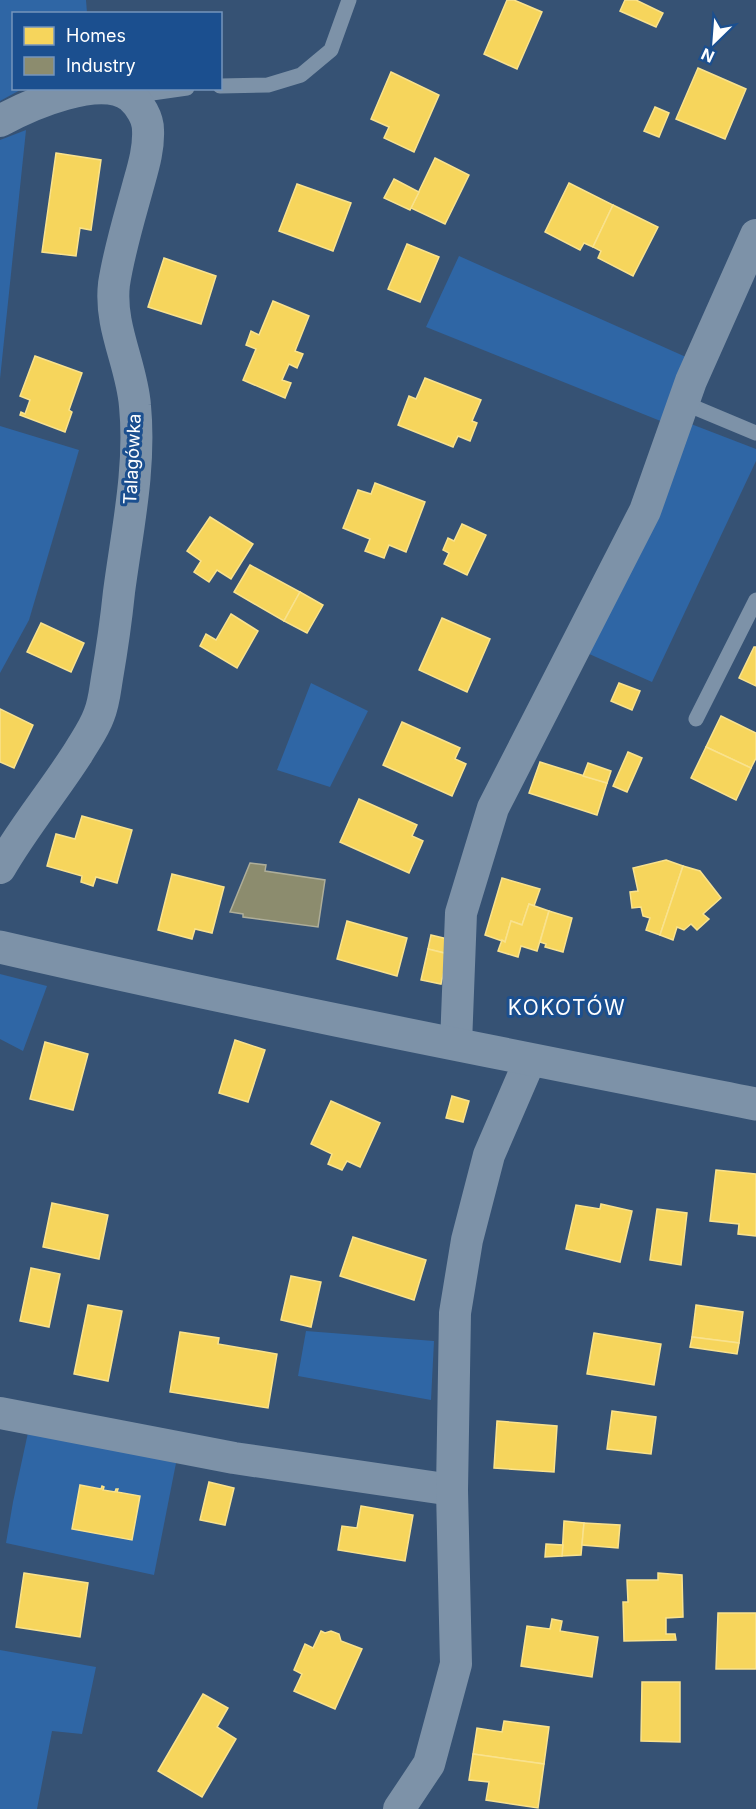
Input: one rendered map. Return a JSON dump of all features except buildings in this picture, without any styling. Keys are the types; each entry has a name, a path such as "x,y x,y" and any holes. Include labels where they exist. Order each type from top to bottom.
{"street":[{"path":"0,121 17,112 79,90"},
{"path":"116,90 131,96"},
{"name":"Talagówka","path":"0,868 67,770 99,717 104,701 135,470 135,405 115,320 114,286 119,256 147,151 146,119 131,96"},
{"path":"456,1044 461,913 493,808 645,511 691,381 756,235"},
{"path":"0,947 530,1060 756,1104"},
{"path":"399,1809 429,1764 456,1664 452,1490 455,1313 467,1240 489,1155 530,1060"},
{"path":"0,1413 234,1458 452,1490"}],"lane":[{"path":"222,86 268,85 301,75 331,50 349,0"},
{"path":"131,96 173,90"},
{"path":"684,403 756,434"},
{"path":"696,719 756,600"}],"shaded area":[{"path":"0,0 86,0 87,12 12,12 12,90 20,90 0,101"},
{"path":"26,130 0,379 0,140"},
{"path":"459,256 686,357 663,422 426,327"},
{"path":"691,424 756,449 756,461 652,682 587,653"},
{"path":"0,426 79,450 29,620 0,673"},
{"path":"311,683 368,711 330,787 277,770"},
{"path":"0,974 47,986 23,1051 0,1039"},
{"path":"306,1331 434,1341 431,1400 298,1376"},
{"path":"29,1428 176,1463 154,1575 6,1543"},
{"path":"0,1650 96,1667 82,1734 52,1731 37,1809 0,1809"}],"district":[{"name":"KOKOTÓW","path":"567,1007"}]}
